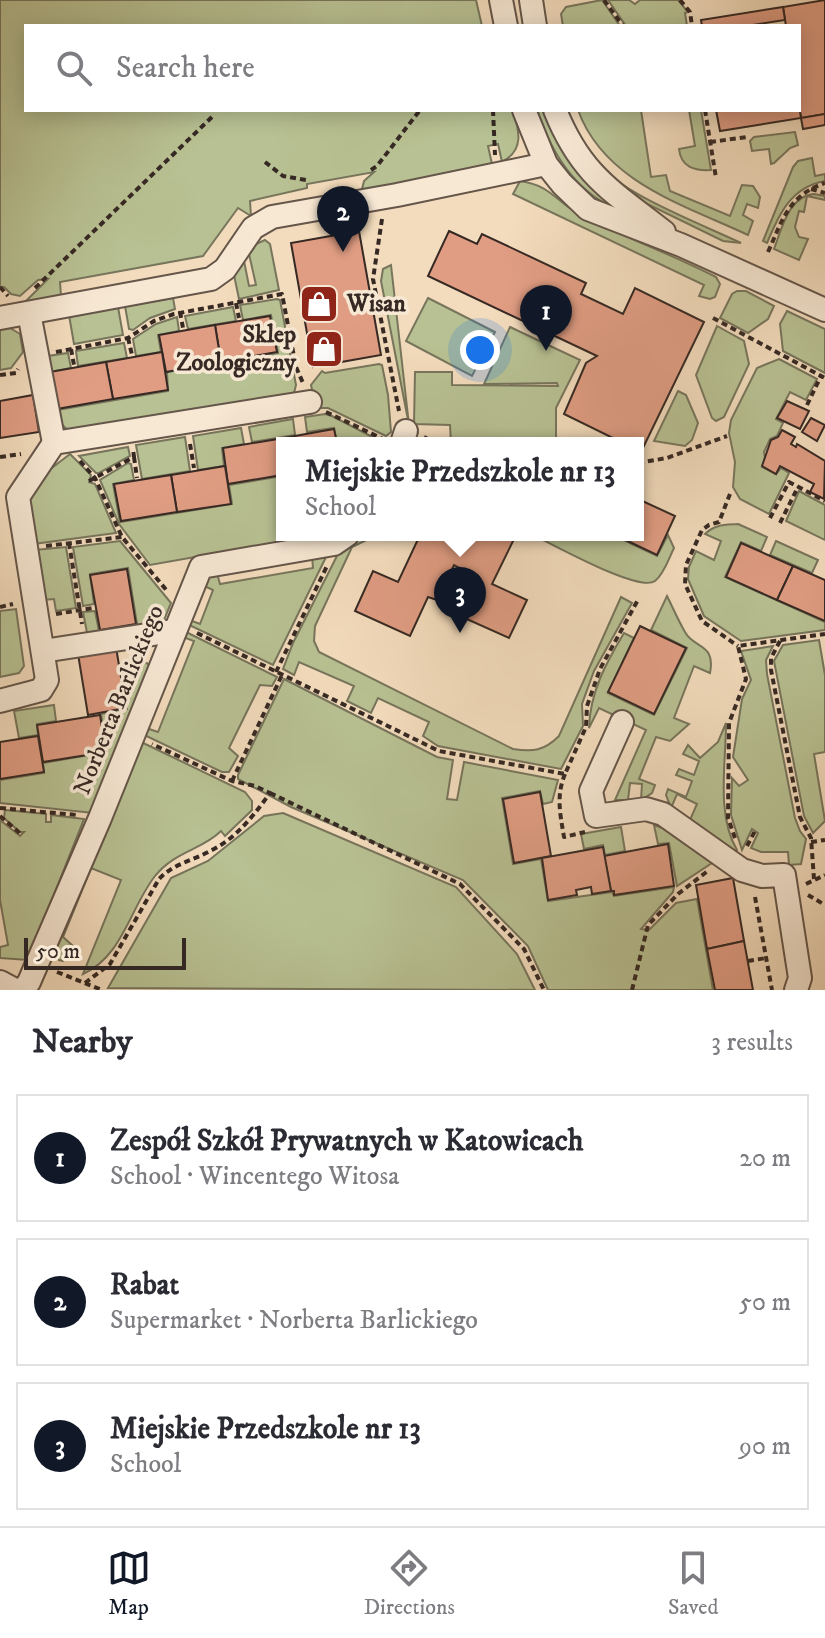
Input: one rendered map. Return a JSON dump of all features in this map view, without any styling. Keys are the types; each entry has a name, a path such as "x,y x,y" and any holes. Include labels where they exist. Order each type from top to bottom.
{"street":[{"path":"501,0 506,24"},
{"path":"531,0 535,24"},
{"path":"525,112 546,164 588,209 681,245 825,310"},
{"path":"556,112 567,140 588,170 610,191 681,245"},
{"path":"0,701 41,690 47,680 18,497 54,443 37,355 17,312 211,279 225,269 253,228 272,217 546,164"},
{"path":"54,443 310,402"},
{"name":"Norberta Barlickiego","path":"23,990 100,818 201,567 339,541"},
{"path":"43,651 177,622"},
{"path":"622,722 591,791 596,816 646,809 663,814 732,861 762,876 784,875 800,978 796,990"},
{"path":"0,982 15,990"}],"path":[{"path":"604,0 622,24"},
{"path":"680,0 690,12 692,24"},
{"path":"371,170 418,112"},
{"path":"493,112 494,150 499,174"},
{"path":"705,112 716,178"},
{"path":"0,287 17,312 214,115"},
{"path":"710,142 747,137"},
{"path":"265,162 283,176 306,180"},
{"path":"768,252 787,209 809,189 825,183"},
{"path":"809,189 825,193"},
{"path":"383,213 373,279 404,437"},
{"path":"0,375 16,373 27,357 128,338 154,321 180,312 282,294 296,367 313,413 331,414 379,437"},
{"path":"236,303 239,318"},
{"path":"180,312 183,328"},
{"path":"713,318 823,377 807,405"},
{"path":"128,338 132,355"},
{"path":"71,349 74,365"},
{"path":"189,433 194,468"},
{"path":"644,462 667,458 727,436"},
{"path":"132,443 137,478"},
{"path":"75,456 95,478 122,537 177,622 439,751 565,774"},
{"path":"89,481 134,457"},
{"path":"770,518 789,482 825,501"},
{"path":"780,523 798,487"},
{"path":"730,494 719,522 702,530 686,565 685,584 702,621 738,646 825,634"},
{"path":"26,545 34,547 122,537"},
{"path":"276,672 342,541"},
{"path":"69,543 82,624"},
{"path":"595,830 564,837 558,803 559,789 586,727 587,706 600,669 639,598"},
{"path":"780,641 771,658 771,670 800,817 811,842 814,879"},
{"path":"732,861 728,818 729,723 746,679 738,646"},
{"path":"232,781 282,675"},
{"path":"133,735 232,781 255,786 460,884 524,949 544,990"},
{"path":"85,983 110,964 159,879 169,868 213,850 251,820 270,793"},
{"path":"0,808 100,818"},
{"path":"0,816 22,835"},
{"path":"632,990 648,925 678,894 732,861 755,831"},
{"path":"811,842 825,840"},
{"path":"825,875 814,879 801,891 825,905"},
{"path":"754,892 772,990"},
{"path":"748,961 766,958"}],"green space":[{"path":"0,0 476,0 482,24 24,24 24,112 513,112 518,139 514,152 502,162 498,144 488,146 492,164 364,192 364,181 374,172 307,184 307,188 250,201 251,216 238,208 203,256 60,282 61,296 24,303 48,279 38,280 20,296 0,287"},
{"path":"602,0 619,24 563,24 561,14 566,7"},
{"path":"608,0 629,0 635,4 640,0 678,0 688,12 685,13 687,24 625,24"},
{"path":"538,112 548,112 619,210 604,203 578,182 550,141"},
{"path":"564,112 569,112 592,156 615,179 668,210 741,243 723,241 635,198 593,162"},
{"path":"579,112 641,112 651,177 666,175 670,191 730,216 742,185 753,186 760,197 758,208 747,204 743,215 753,221 748,235 649,188 607,156 590,135"},
{"path":"689,112 701,112 711,170 689,167 682,160 679,149 695,146"},
{"path":"795,132 798,145 774,163 771,164 769,149 752,151 750,141 754,137"},
{"path":"812,158 815,176 825,174 825,181 803,189 795,196 776,222 767,243 763,241 793,167 798,161"},
{"path":"520,181 539,186 579,214 716,277 720,284 715,297 699,296 704,285 513,194"},
{"path":"814,194 825,196 825,200 807,196 804,212 799,211 795,227 799,237 808,239 799,260 774,249 792,207 798,200 805,196"},
{"path":"265,240 270,244 279,290 239,299 234,275 244,261 249,286 256,285 249,254 256,244"},
{"path":"391,265 409,425 381,281 383,269"},
{"path":"746,291 774,306 768,319 748,333 720,318 732,294"},
{"path":"173,298 175,309 150,318 133,330 129,329 125,306"},
{"path":"428,298 495,332 472,376 406,341"},
{"path":"280,300 296,385 294,393 287,400 80,435 70,431 56,416 48,383 45,360 48,356 68,353 71,368 49,372 57,410 168,391 167,372 278,353 271,315 243,320 240,305"},
{"path":"118,307 123,335 74,344 69,315"},
{"path":"233,307 236,321 188,329 185,316"},
{"path":"787,311 825,329 825,373 783,351 780,324"},
{"path":"177,317 179,331 158,335 161,352 136,356 133,339 156,324"},
{"path":"717,326 744,341 749,364 724,417 716,421 712,418 696,375"},
{"path":"510,327 580,360 556,408 556,437 451,437 450,425 414,424 415,372 452,372 452,385 558,386 557,383 484,384"},
{"path":"10,328 20,334 23,352 11,368 0,370 0,329"},
{"path":"124,343 127,358 78,366 76,351"},
{"path":"779,359 817,379 806,400 790,392 776,419 783,423 764,452 762,467 776,474 781,468 789,473 769,514 740,499 733,487 735,462 729,433 731,420 757,368"},
{"path":"382,365 388,395 391,432 386,436 328,408 316,408 311,385 322,371"},
{"path":"678,391 686,395 698,423 692,440 685,446 654,441"},
{"path":"332,416 372,437 336,437 334,428 307,432 305,417"},
{"path":"293,419 295,435 252,442 249,427"},
{"path":"241,428 244,444 222,448 224,466 198,470 193,436"},
{"path":"185,437 190,471 142,479 136,445"},
{"path":"128,447 130,456 99,473 79,456"},
{"path":"70,454 91,475 89,482 95,484 116,533 33,544 28,497 44,474"},
{"path":"131,464 134,480 113,484 120,522 232,504 229,485 276,477 276,541 285,541 150,565 119,524 100,480"},
{"path":"799,491 825,505 825,540 786,521"},
{"path":"738,524 767,537 761,551 741,542 725,577 825,622 825,630 741,641 704,616 688,579 689,567 696,551 714,560 721,541 705,534 716,527"},
{"path":"668,535 674,548 658,578 646,583 576,557 545,541 626,541 657,556"},
{"path":"120,541 171,603 162,625 88,638 83,612 95,611 99,631 137,624 128,568 90,574 94,604 83,606 73,547"},
{"path":"350,541 365,541 352,547 315,626 314,641 319,652 513,749 538,749 559,736 621,597 632,603 594,671 582,704 583,726 561,769 438,746 423,736 429,722 378,698 371,713 347,701 354,686 299,662 294,675 283,669 342,546"},
{"path":"776,541 818,560 812,573 770,555"},
{"path":"66,547 76,608 56,611 54,599 43,600 35,550"},
{"path":"328,553 273,665 185,623 187,619 200,624 213,590 200,584 203,579 217,573 220,584 313,568 312,556"},
{"path":"667,596 689,637 710,656 710,673 694,666 674,718 689,724 670,741 656,737 639,779 655,785 652,793 641,800 642,784 630,783 628,800 615,800 646,730 599,708 589,728 592,702 605,667 624,633 634,638 608,693 654,715 687,648 651,630"},
{"path":"16,609 24,666 19,673 0,677 0,611"},
{"path":"182,630 277,677 272,686 260,685 229,748 238,756 229,772 222,772 140,733 143,727 158,732 194,641 180,636"},
{"path":"819,640 825,675 825,752 814,754 825,821 813,833 804,816 774,661 783,645"},
{"path":"773,646 766,660 767,674 795,818 806,839 801,864 789,865 788,852 761,852 751,848 758,833 752,829 742,850 731,815 732,778 739,786 748,780 733,757 742,699 751,680 741,651"},
{"path":"147,663 150,667 93,813 0,803 0,780 44,773 43,763 107,752 101,714 127,709 120,667"},
{"path":"284,679 437,757 453,760 447,799 457,800 464,762 558,780 552,802 543,804 540,791 502,798 513,864 541,859 548,901 674,887 641,929 649,930 676,903 697,899 713,990 548,990 528,946 463,880 291,807 238,779"},
{"path":"54,705 56,721 37,724 38,735 19,738 14,711"},
{"path":"726,723 724,805 730,836 737,850 734,855 690,820 697,804 677,794 671,808 666,795 668,789 686,797 692,781 676,775 679,769 694,775 699,761 683,754 688,745 700,758 718,742"},
{"path":"137,740 245,792 252,801 252,810 225,836 221,831 163,868 146,889 108,956 83,974 121,880 91,868 63,937 73,946 72,955 63,961 54,953"},
{"path":"5,810 46,814 46,822 51,822 51,815 84,819 28,960 0,958 0,947 8,945 0,900 0,820 20,836 24,832 4,818"},
{"path":"283,813 456,887 517,954 535,990 108,988 171,878 208,861 264,816"},
{"path":"654,825 712,863 677,886 669,843 658,844"},
{"path":"621,827 625,851 605,855 603,845 584,849 581,834"}],"building":[{"path":"825,0 825,114 801,118 801,24 786,24 783,7"},
{"path":"783,7 785,20 759,24 702,24 701,20"},
{"path":"716,112 800,112 801,118 720,131"},
{"path":"825,114 825,125 803,129 801,118"},
{"path":"359,231 381,355 313,367 291,243"},
{"path":"449,231 477,244 482,234 586,283 581,294 623,314 635,288 704,322 644,446 644,437 611,437 564,414 586,363 597,356 428,276"},
{"path":"270,316 277,352 221,362 215,325"},
{"path":"215,325 221,362 166,372 159,335"},
{"path":"162,352 168,390 113,399 106,362"},
{"path":"106,362 113,399 57,409 50,372"},
{"path":"33,395 39,432 0,438 0,401"},
{"path":"787,401 809,411 800,429 777,418"},
{"path":"811,418 825,425 817,441 802,432"},
{"path":"334,429 336,437 289,437"},
{"path":"782,430 795,437 791,444 796,447 797,444 825,461 824,499 810,492 814,484 780,466 776,474 762,466 771,440 778,437"},
{"path":"276,439 276,476 228,484 223,448"},
{"path":"225,466 231,504 177,512 171,475"},
{"path":"171,475 177,512 121,521 114,484"},
{"path":"644,502 675,516 657,555 628,541 644,541"},
{"path":"417,541 456,541 465,545 467,541 513,541 492,584 527,600 509,638 451,612 469,573 454,565 437,600 428,597 410,636 355,611 373,571 398,582"},
{"path":"741,543 793,566 777,600 726,577"},
{"path":"793,566 825,580 825,621 777,600"},
{"path":"127,569 136,624 100,630 90,575"},
{"path":"640,626 686,648 654,714 608,692"},
{"path":"116,647 126,708 88,715 78,654"},
{"path":"100,715 106,752 43,762 37,725"},
{"path":"38,736 44,772 0,779 0,742"},
{"path":"540,792 551,856 514,863 503,799"},
{"path":"668,844 674,886 614,895 604,856"},
{"path":"603,847 611,891 592,894 591,887 576,890 577,895 548,900 542,858"},
{"path":"733,878 744,941 707,949 696,885"},
{"path":"744,941 753,990 715,990 707,949"}],"place":[{"name":"Rabat","path":"343,252"},
{"name":"Wisan","path":"319,304"},
{"name":"Sklep Zoologiczny","path":"324,349"},
{"name":"Zespół Szkół Prywatnych w Katowicach","path":"546,351"},
{"name":"Miejskie Przedszkole nr 13","path":"460,633"}]}
